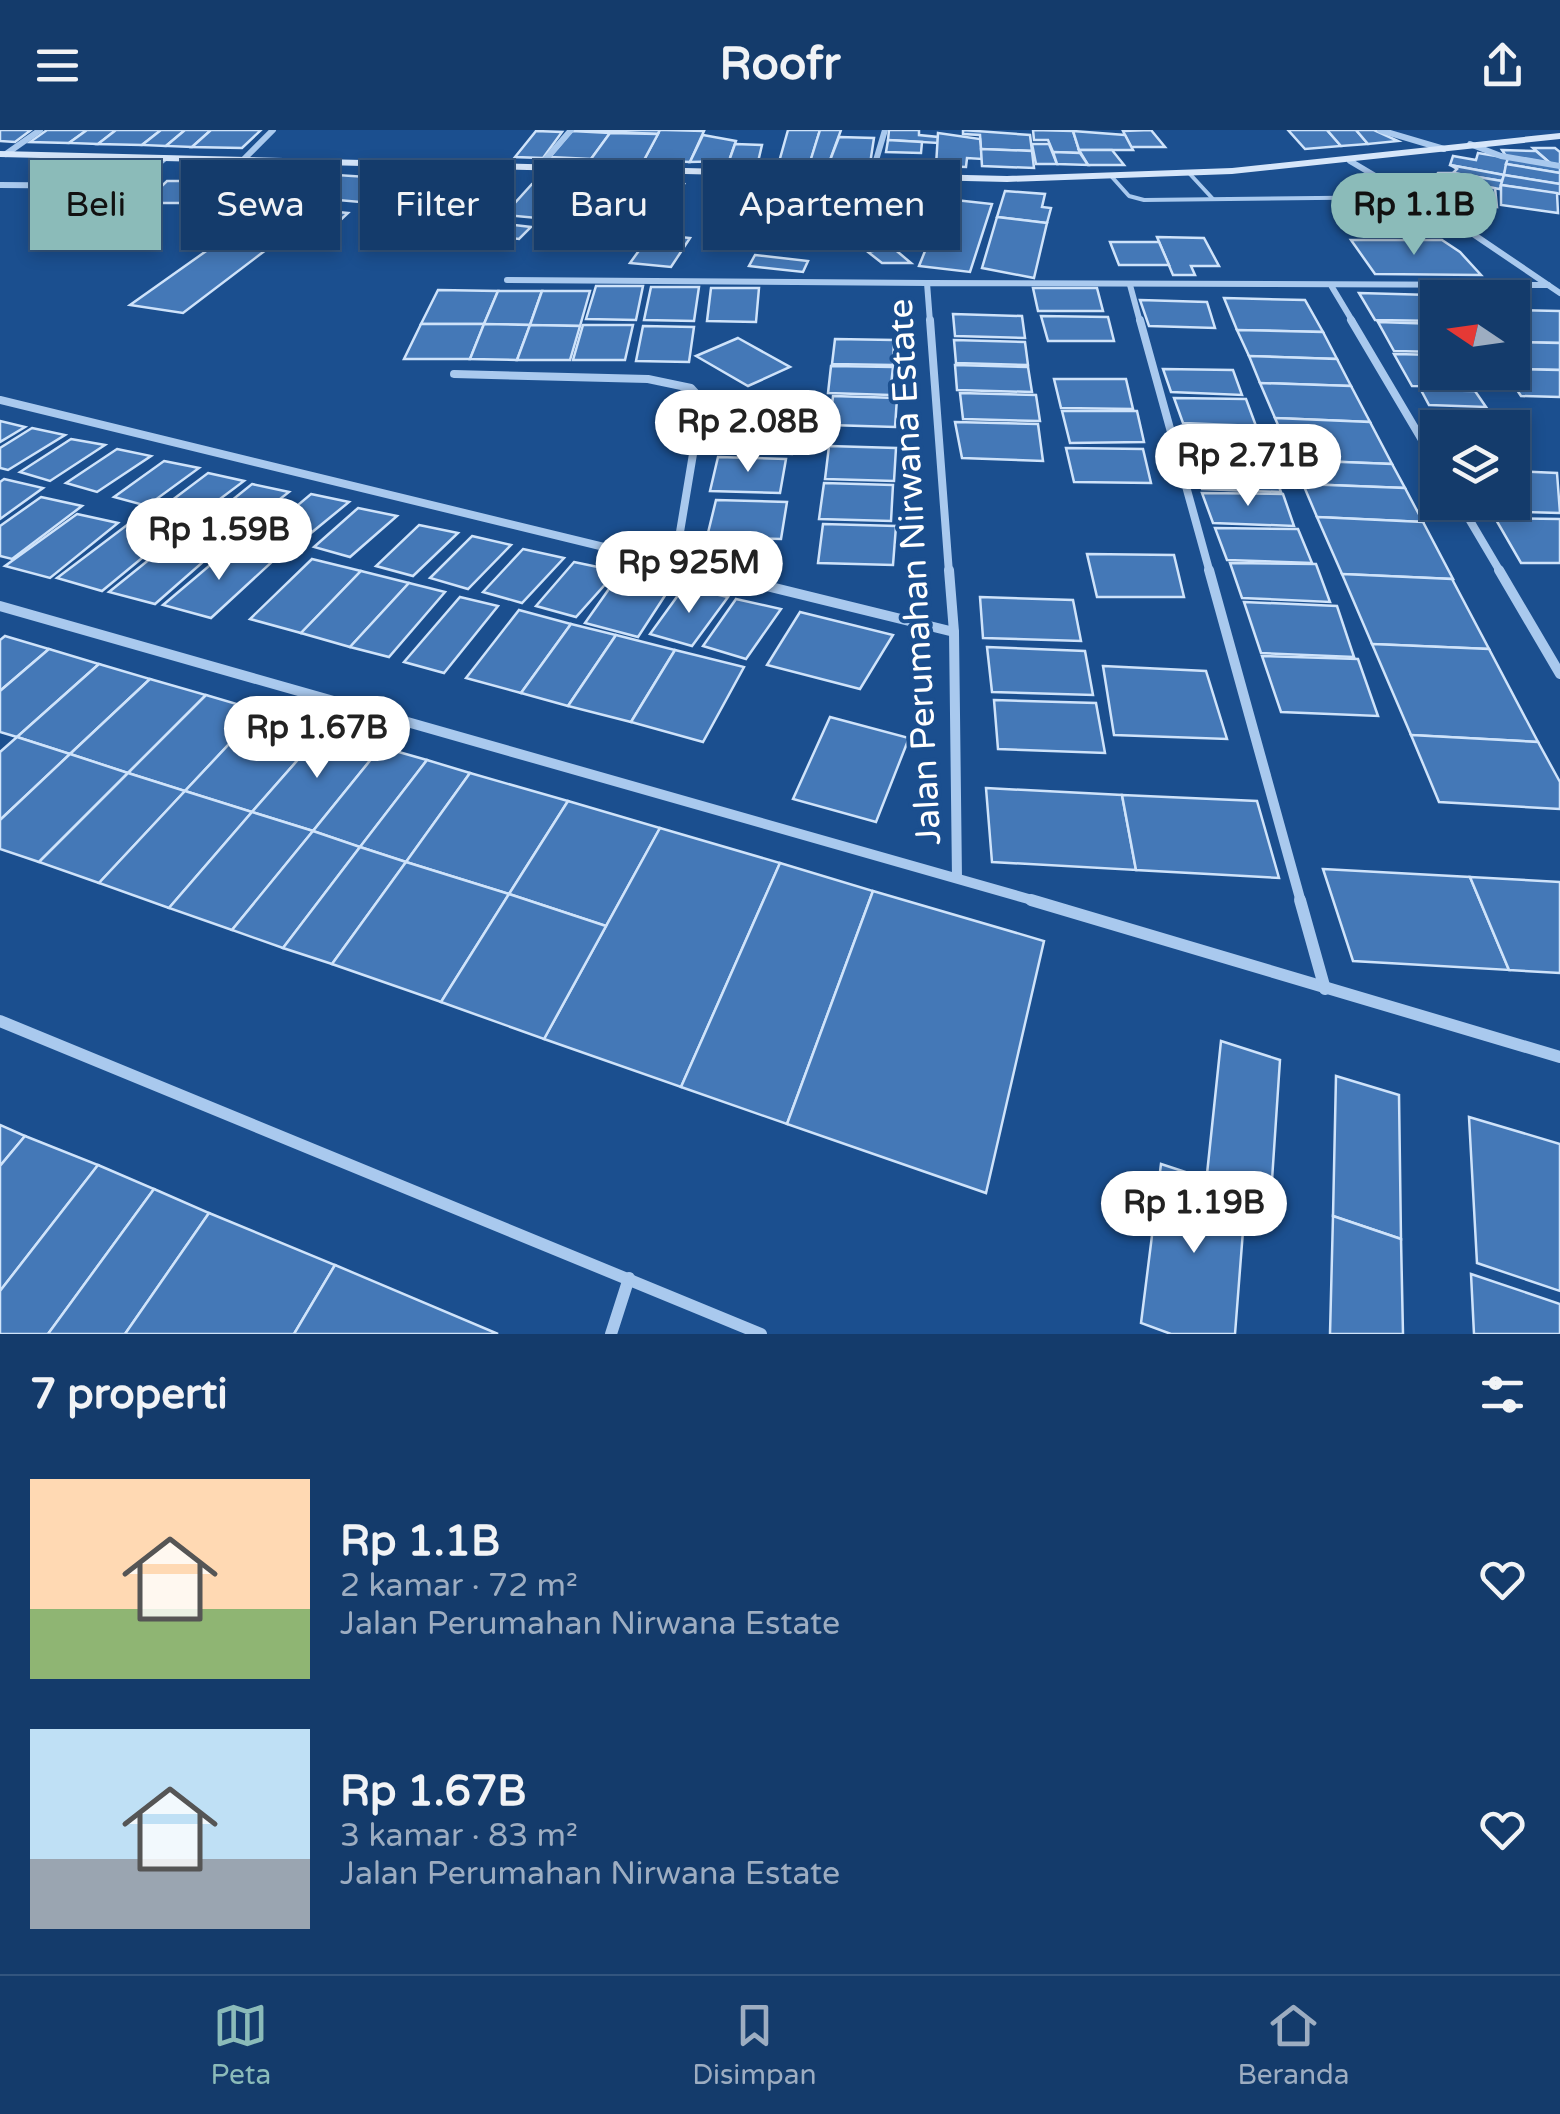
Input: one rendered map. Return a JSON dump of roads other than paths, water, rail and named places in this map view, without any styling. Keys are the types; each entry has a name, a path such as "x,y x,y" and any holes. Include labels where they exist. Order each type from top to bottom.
{"main road":[{"path":"960,177 1112,177 1350,162 1545,134 1560,136"},
{"path":"3,154 243,160"},
{"path":"340,162 534,167"}],"street":[{"path":"3,154 40,130"},
{"path":"243,160 272,130"},
{"path":"545,160 571,130"},
{"path":"877,160 885,130"},
{"path":"1380,130 1444,148"},
{"path":"1470,144 1502,156 1560,166"},
{"path":"0,185 111,188 133,182 164,159"},
{"path":"1350,162 1560,293"},
{"path":"507,280 927,283"},
{"name":"Jalan Perumahan Nirwana Estate","path":"957,878 954,632 927,283 1548,285"},
{"path":"1130,285 1325,989"},
{"path":"1332,287 1420,436"},
{"path":"454,374 648,379 692,388 702,400 674,562"},
{"path":"0,400 954,632"},
{"path":"1469,520 1560,674"},
{"name":"Jalan Perumahan Nirwana Estate","path":"0,606 957,878 1560,1057"},
{"path":"0,1021 761,1334"},
{"path":"611,1334 629,1278"}],"lane":[{"path":"1189,173 1213,199"},
{"path":"1112,177 1136,199 1411,197"}]}
